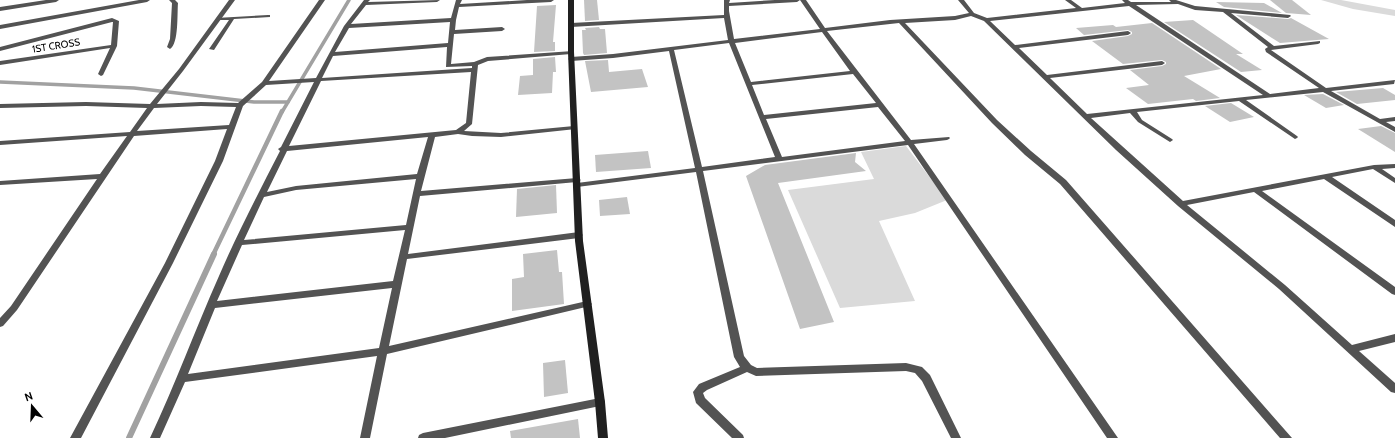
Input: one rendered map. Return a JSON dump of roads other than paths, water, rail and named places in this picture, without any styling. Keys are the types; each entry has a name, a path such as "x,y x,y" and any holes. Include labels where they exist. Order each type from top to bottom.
{"street":[{"path":"0,9 56,0"},
{"path":"0,27 147,0"},
{"path":"170,47 173,39 176,3 172,0"},
{"path":"0,324 14,308 131,135 232,0"},
{"path":"75,438 169,263 219,161 230,127 241,104 264,83 322,0"},
{"path":"155,438 238,243 282,149 317,80 347,26 367,2 437,0"},
{"path":"475,67 448,66 453,20 458,3 551,0"},
{"path":"571,0 571,56 579,235 600,402 602,438"},
{"path":"779,159 731,41 726,3 797,0"},
{"path":"803,0 854,72 909,142 1113,438"},
{"path":"961,0 972,14 986,20 1119,148 1181,204 1282,287 1395,389"},
{"path":"1068,0 1080,9"},
{"path":"986,20 1127,2 1174,1 1195,8 1288,16"},
{"path":"1127,2 1269,96"},
{"path":"1224,10 1272,47"},
{"path":"264,83 475,67 487,59 613,56 823,30 955,18 972,14"},
{"path":"571,25 727,16"},
{"path":"0,49 112,20 116,21 114,46 101,74"},
{"path":"347,26 453,20"},
{"path":"901,22 986,112 1029,154 1049,168 1063,182 1287,438"},
{"path":"452,32 502,29"},
{"path":"1014,47 1128,33"},
{"path":"1318,42 1272,47 1268,49 1268,51 1325,90 1395,130"},
{"path":"331,54 450,45"},
{"name":"1ST CROSS","path":"0,63 114,46"},
{"path":"671,49 699,169 739,357 747,368 756,372 906,367 918,370 926,378 956,438"},
{"path":"1046,77 1162,63"},
{"path":"458,132 469,124 475,67"},
{"path":"748,84 854,72"},
{"path":"1087,116 1394,82"},
{"path":"1240,100 1295,137"},
{"path":"0,106 86,104 152,106 241,104"},
{"path":"762,117 880,105"},
{"path":"1132,111 1140,121 1170,140"},
{"path":"1379,121 1395,119"},
{"path":"0,143 230,127"},
{"path":"282,149 458,132 473,135 574,128"},
{"path":"365,438 416,194 432,135"},
{"path":"416,194 577,182 699,169 947,138"},
{"path":"1181,204 1374,167 1395,166"},
{"path":"1374,167 1395,181"},
{"path":"0,183 103,176"},
{"path":"261,195 296,188 420,176"},
{"path":"1325,176 1395,224"},
{"path":"1256,190 1395,292"},
{"path":"238,243 410,227"},
{"path":"404,257 579,235"},
{"path":"212,304 398,284"},
{"path":"181,379 384,351 587,304"},
{"path":"1350,348 1395,338"},
{"path":"739,438 700,400 698,392 703,387 747,368"},
{"path":"423,438 600,402"}],"lane":[{"path":"218,19 268,16"},
{"path":"212,49 233,18"}],"waterway":[{"path":"288,102 349,0"},
{"path":"0,82 134,88 254,102 288,102"},
{"path":"282,112 288,102"},
{"path":"213,255 282,111"},
{"path":"129,438 214,254"}]}
